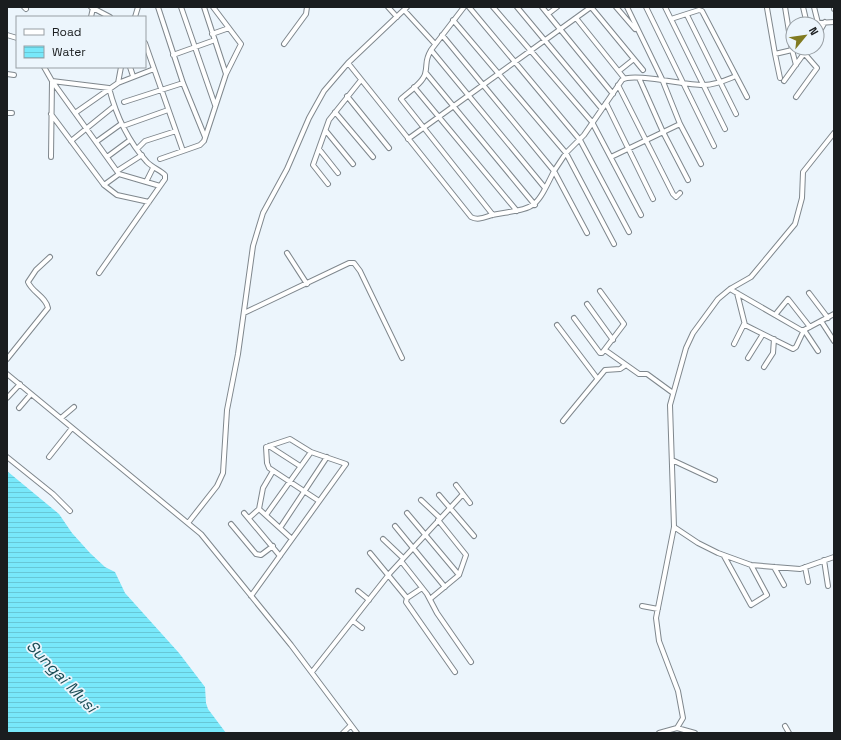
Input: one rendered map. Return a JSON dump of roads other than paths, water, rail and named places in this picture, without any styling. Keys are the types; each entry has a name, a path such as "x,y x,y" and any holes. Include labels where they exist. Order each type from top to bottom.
{"street":[{"path":"135,16 138,7"},
{"path":"158,7 183,83 205,138"},
{"path":"181,7 216,105"},
{"path":"204,7 226,74"},
{"path":"160,159 202,144 226,74 241,44 213,7"},
{"path":"284,44 306,14 307,7"},
{"path":"388,7 396,17"},
{"path":"464,7 431,50 425,63 426,73 454,105 535,205"},
{"path":"469,7 580,140 628,232"},
{"path":"494,7 592,122 641,215"},
{"path":"525,7 519,9 602,109"},
{"path":"542,7 613,94"},
{"path":"548,14 557,7"},
{"path":"408,139 468,94 591,7 643,70"},
{"path":"616,7 640,34"},
{"path":"627,7 662,79 680,124 701,164"},
{"path":"646,7 714,146"},
{"path":"665,7 725,129"},
{"path":"92,8 108,16"},
{"path":"188,523 217,486 224,473 225,420 244,313 253,246 263,213 287,169 314,108 332,81 348,63 406,8 435,44"},
{"path":"767,8 780,78"},
{"path":"671,20 699,10 702,12 747,97"},
{"path":"687,15 736,114"},
{"path":"576,18 624,78"},
{"path":"453,20 499,72 566,153 614,244"},
{"path":"212,34 229,28"},
{"path":"442,34 554,171 587,233"},
{"path":"174,56 215,40"},
{"path":"146,46 183,151"},
{"path":"431,50 545,188"},
{"path":"775,54 785,52"},
{"path":"794,56 796,65"},
{"path":"784,81 802,56"},
{"path":"796,97 817,68 807,56"},
{"path":"619,72 634,59"},
{"path":"348,63 471,217 475,219 517,211 535,205 566,153 580,140 624,78"},
{"path":"45,68 52,81 118,172 160,186"},
{"path":"118,82 121,68"},
{"path":"130,68 133,76"},
{"path":"75,113 118,82 154,69"},
{"path":"426,73 423,78 401,99 494,215"},
{"path":"7,74 14,75"},
{"path":"624,78 662,79 683,84 704,86 720,83 736,76"},
{"path":"639,78 663,132 688,180"},
{"path":"328,184 313,165 329,120 361,80"},
{"path":"52,81 109,88"},
{"path":"51,157 50,114 52,81"},
{"path":"124,102 183,83"},
{"path":"618,86 645,141 675,196 680,193"},
{"path":"414,87 517,211"},
{"path":"99,273 160,186 165,176 153,168 130,140 113,107 109,88"},
{"path":"347,96 389,148"},
{"path":"606,103 653,199"},
{"path":"71,141 113,107"},
{"path":"96,142 122,125 168,110"},
{"path":"7,112 12,113"},
{"path":"335,112 373,157"},
{"path":"50,114 104,185 117,196 149,202"},
{"path":"611,157 680,124"},
{"path":"137,149 145,141 176,131"},
{"path":"326,131 353,164"},
{"path":"677,728 683,718 678,692 656,629 658,609 674,527 670,405 673,393 690,339 718,299 730,289 751,277 795,224 802,198 803,172 834,133"},
{"path":"107,157 130,140"},
{"path":"318,150 338,173"},
{"path":"104,185 118,172 142,155"},
{"path":"146,182 153,168"},
{"path":"287,253 307,284"},
{"path":"7,359 48,308 46,303 28,282 50,257"},
{"path":"244,313 349,263 355,264 402,358"},
{"path":"730,289 804,330 818,352"},
{"path":"574,318 600,353 605,350 624,324 600,291"},
{"path":"734,344 744,324 737,293"},
{"path":"809,293 828,318"},
{"path":"775,315 788,299 810,327"},
{"path":"587,304 613,340"},
{"path":"744,324 793,349 796,347 804,330 834,314"},
{"path":"821,321 834,341"},
{"path":"557,326 597,378"},
{"path":"748,358 763,334"},
{"path":"764,366 772,353 772,343 774,339"},
{"path":"605,350 639,374 647,374 673,393"},
{"path":"563,421 597,378 606,370 620,369 626,365"},
{"path":"7,374 200,534 312,672 356,733"},
{"path":"7,398 20,384"},
{"path":"19,408 31,394"},
{"path":"61,418 74,407"},
{"path":"49,457 72,428"},
{"path":"251,596 319,502 346,464 311,452 290,440 266,448 267,463 273,470 319,502"},
{"path":"269,446 300,466"},
{"path":"266,515 311,452"},
{"path":"7,457 53,494 70,511"},
{"path":"280,528 327,457"},
{"path":"672,460 715,480"},
{"path":"249,518 259,509 262,488 273,470"},
{"path":"456,485 470,503"},
{"path":"312,672 388,575 463,494"},
{"path":"439,495 474,536"},
{"path":"421,500 439,519 466,554 459,575 430,599"},
{"path":"259,509 292,539"},
{"path":"407,512 426,533 459,575"},
{"path":"244,513 280,556"},
{"path":"232,524 256,554 261,555 272,546"},
{"path":"395,526 445,587"},
{"path":"674,527 698,543 751,565 800,570 834,556"},
{"path":"383,539 402,560 430,599 437,613 471,662"},
{"path":"370,553 407,598 406,602 455,672"},
{"path":"724,555 751,604 767,596 751,565"},
{"path":"824,560 828,586"},
{"path":"774,567 784,585"},
{"path":"806,567 808,582"},
{"path":"407,598 422,588"},
{"path":"358,591 368,600"},
{"path":"642,606 658,609"},
{"path":"352,621 362,628"},
{"path":"343,733 351,725"},
{"path":"785,726 789,733"},
{"path":"660,733 677,728 695,733"}],"water":[{"name":"Sungai Musi","path":"7,471 59,514 72,533 90,553 105,567 115,572 125,593 179,653 205,687 208,709 226,733 7,733"}]}
